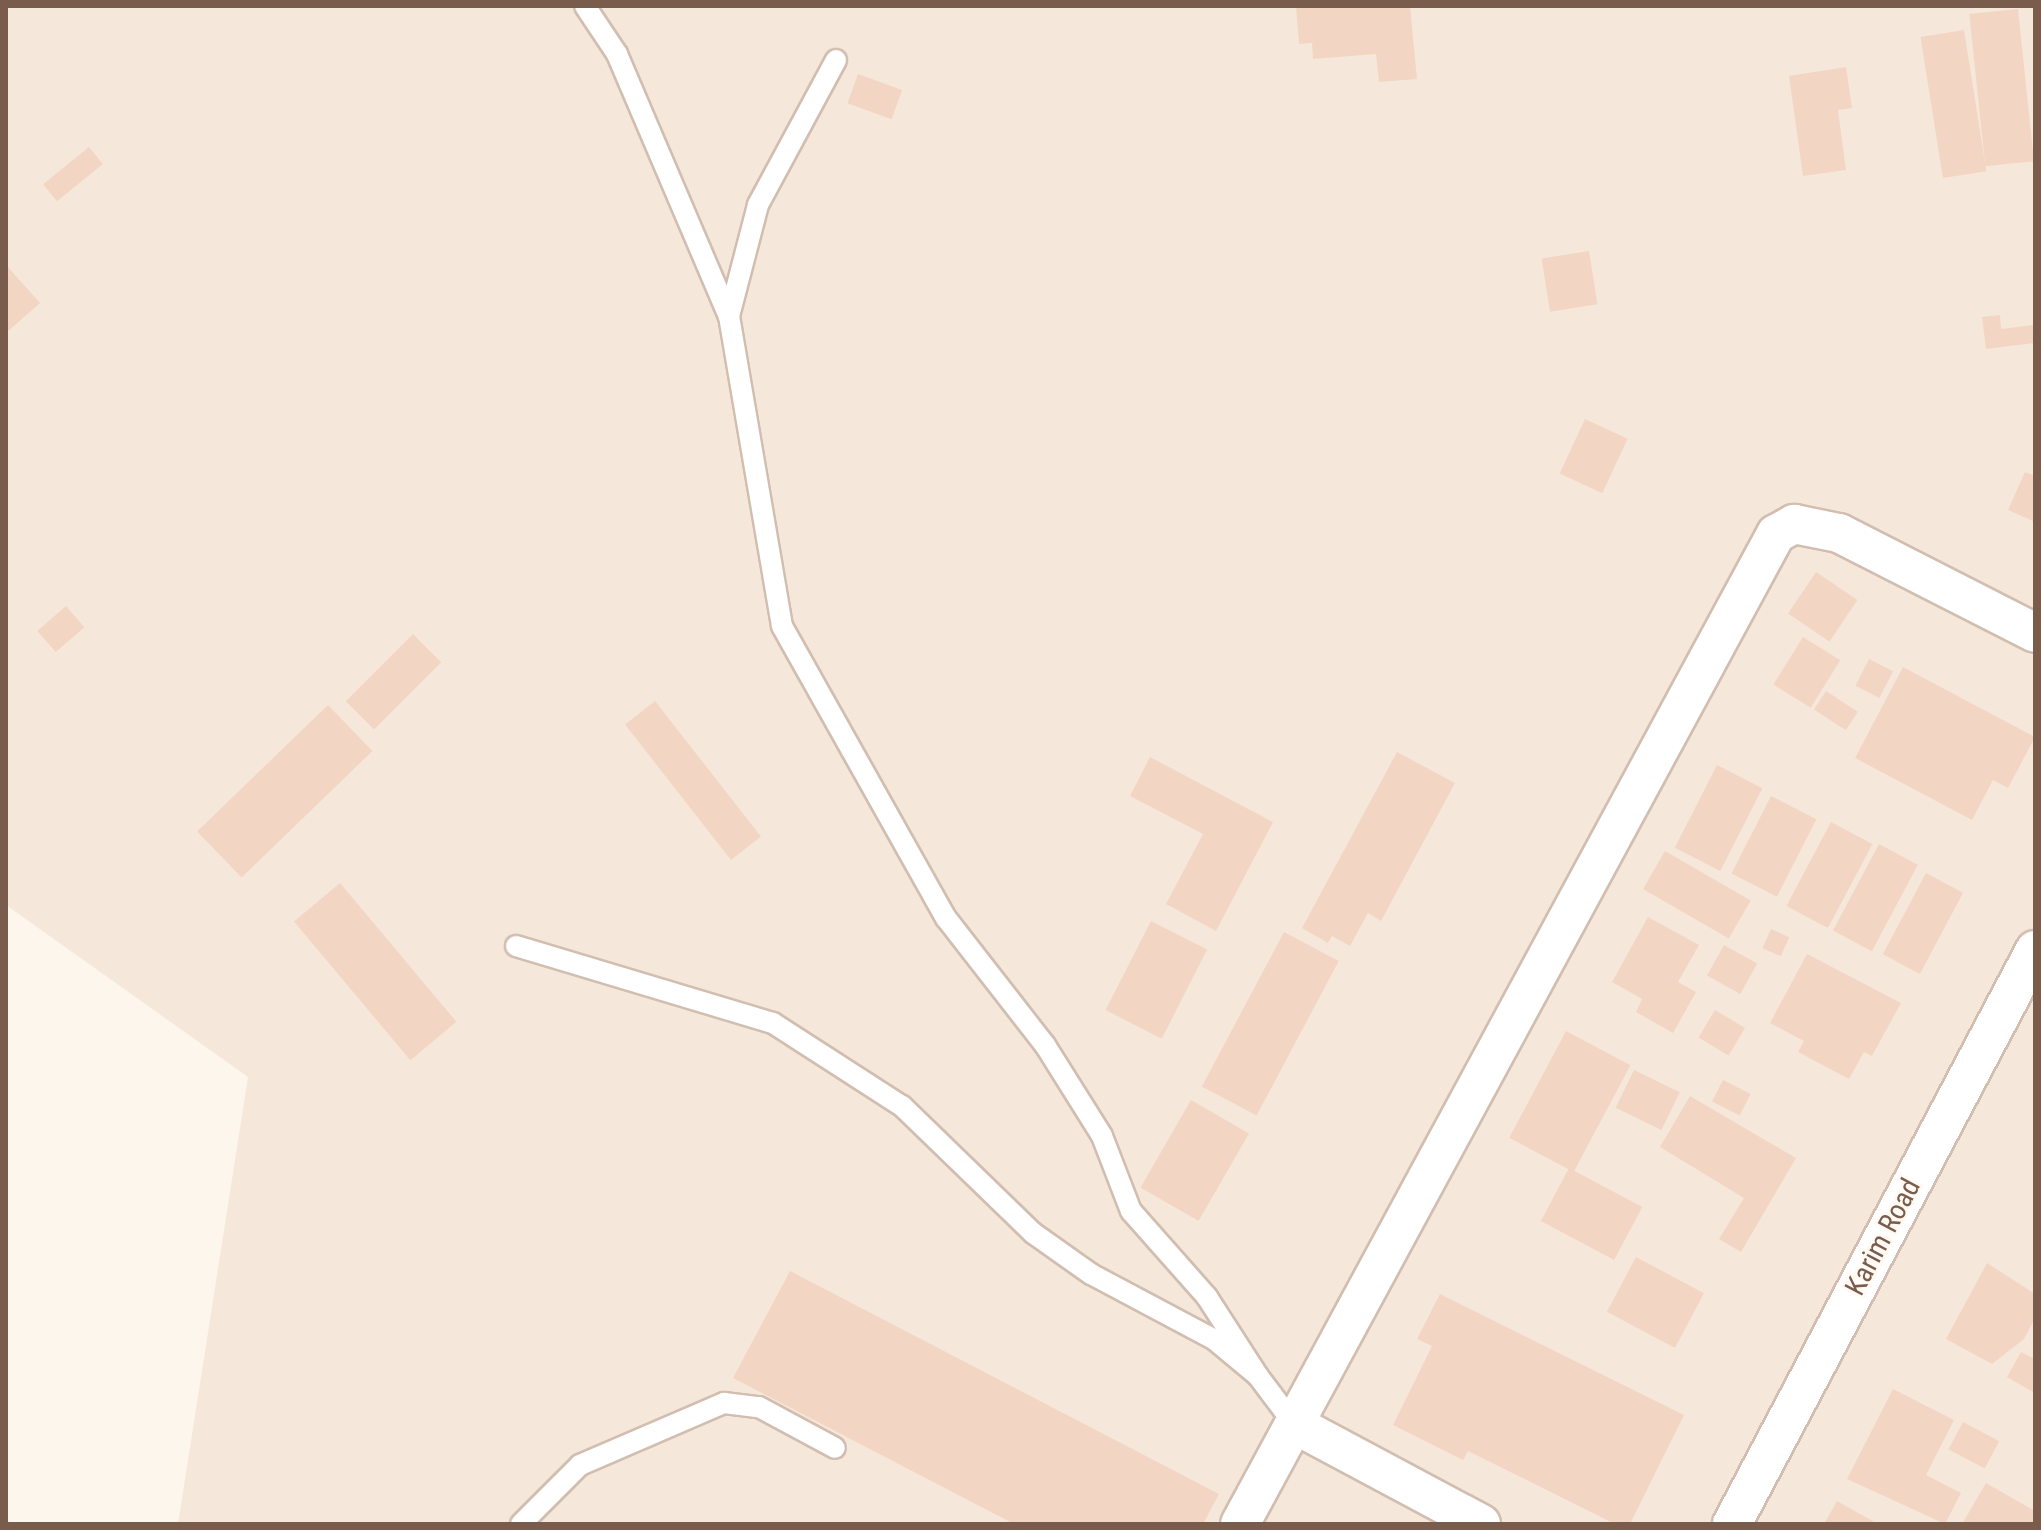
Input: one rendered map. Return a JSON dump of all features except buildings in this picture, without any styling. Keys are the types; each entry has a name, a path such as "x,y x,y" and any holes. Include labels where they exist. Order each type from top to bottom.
{"street":[{"path":"1240,1524 1776,534 1794,524 1839,533 2035,633"},
{"name":"Karim Road","path":"1732,1524 2035,950"},
{"path":"1294,1424 1481,1524"}],"lane":[{"path":"585,6 617,54 729,316 782,626 946,918 1045,1045 1102,1136 1131,1211 1207,1297 1258,1376 1294,1424"},
{"path":"729,316 758,205 836,60"},
{"path":"516,946 773,1023 902,1106 1033,1233 1091,1274 1215,1340 1258,1376"},
{"path":"521,1524 580,1465 724,1403 759,1407 835,1448"}],"shaded area":[{"path":"6,6 2035,6 2035,1524 178,1524 248,1077 6,905"}]}
